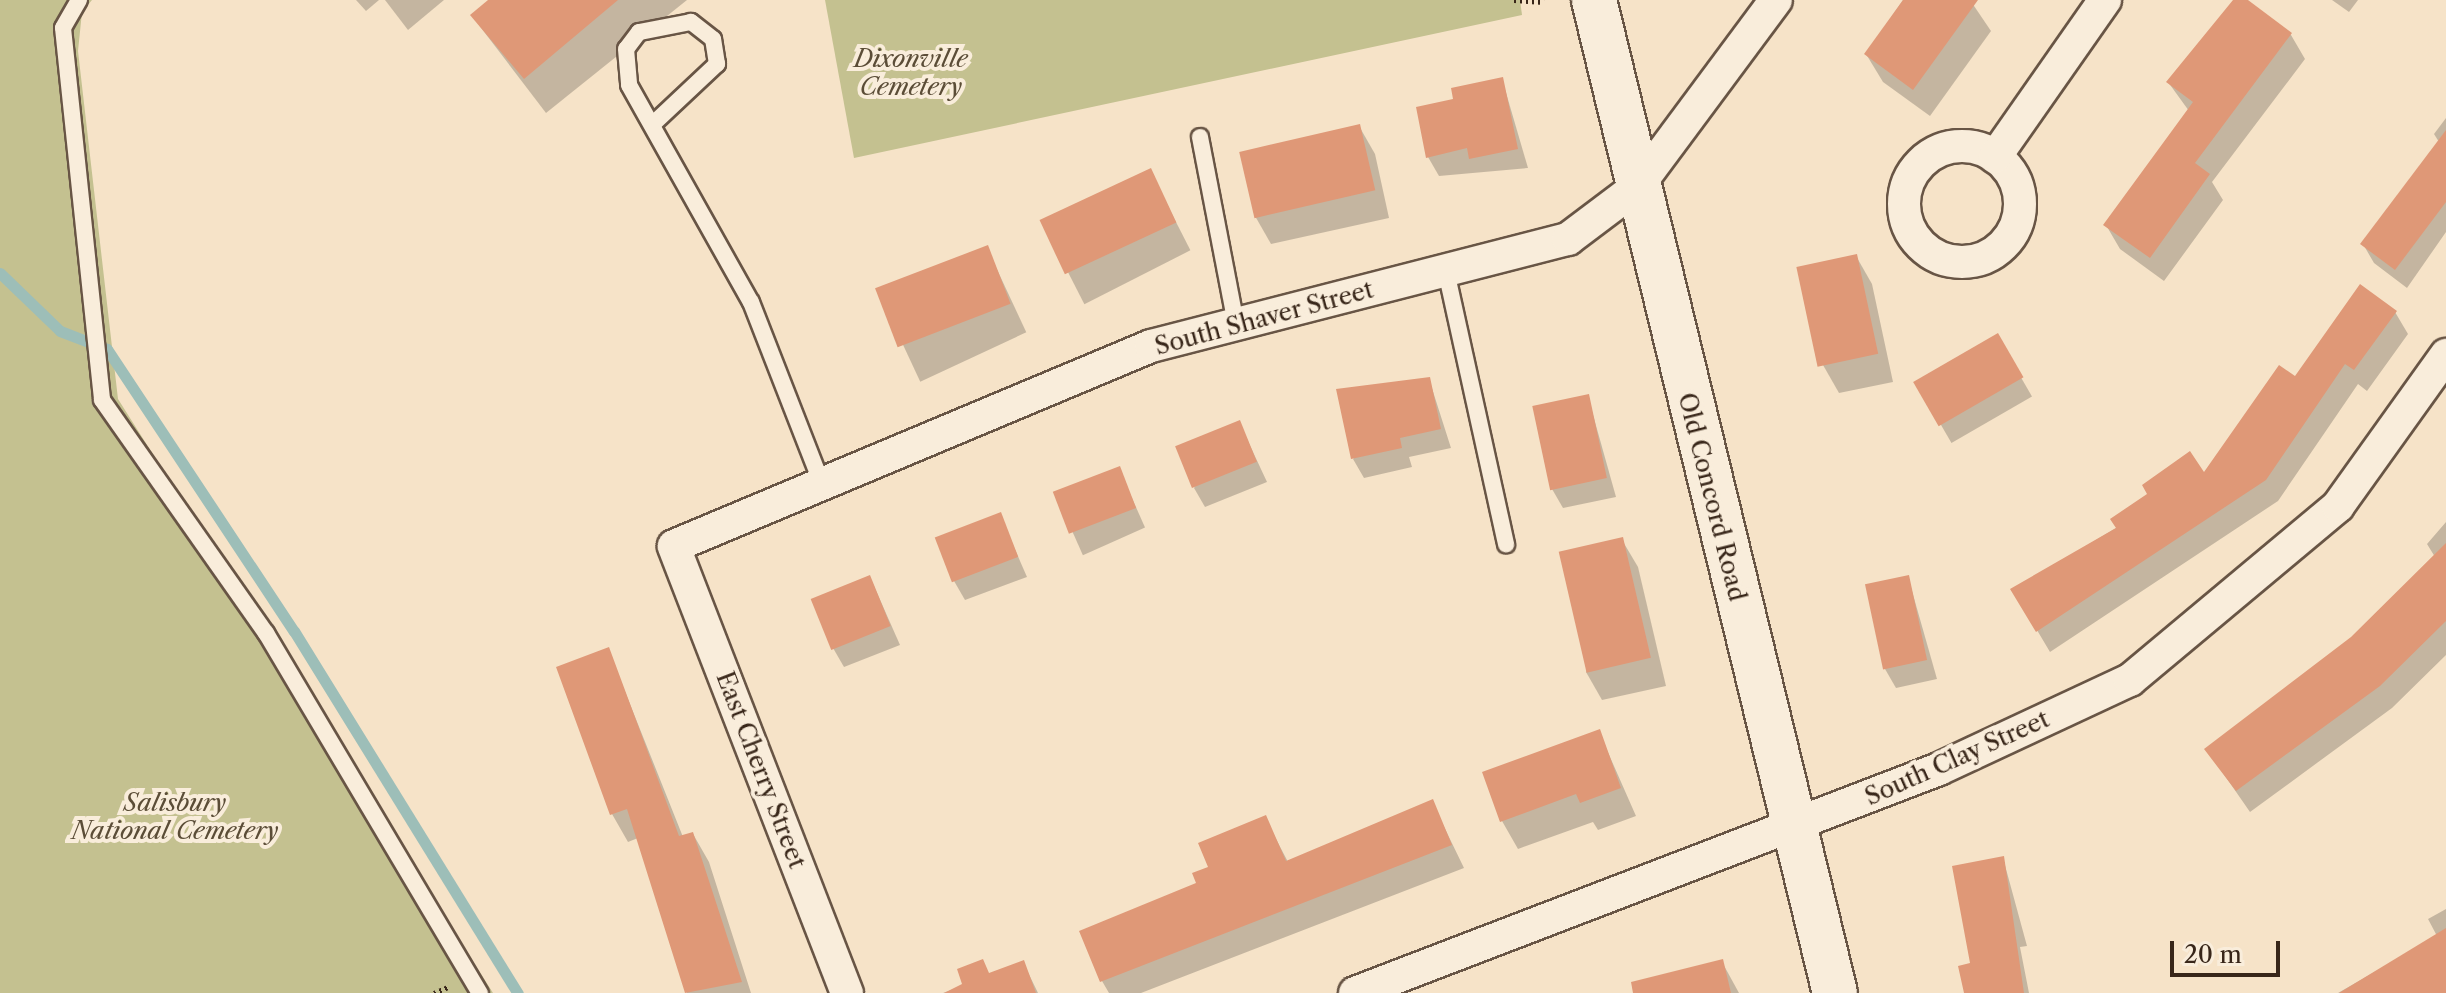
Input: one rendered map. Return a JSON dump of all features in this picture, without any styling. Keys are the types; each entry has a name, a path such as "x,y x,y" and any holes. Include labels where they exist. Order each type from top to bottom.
{"main road":[{"name":"Old Concord Road","path":"1594,0 1835,993"}],"street":[{"name":"South Shaver Street","path":"674,546 1151,346 1568,239 1637,187 1776,0"},
{"path":"1995,157 2105,0"},
{"name":"South Clay Street","path":"1355,993 1939,769 2130,680 2338,506 2446,355"},
{"name":"East Cherry Street","path":"674,546 847,993"}],"lane":[{"path":"79,0 63,28 91,329 102,400 266,633 480,993"},
{"path":"653,124 717,64 713,39 691,22 652,25 626,49 629,85 751,302 822,484"},
{"path":"1200,137 1236,324"},
{"path":"1446,271 1506,544"}],"path":[{"path":"1514,0 1544,2"}],"green space":[{"name":"Salisbury National Cemetery","path":"0,0 92,0 82,12 78,51 118,399 493,993 0,993"},
{"name":"Dixonville Cemetery","path":"825,0 1520,0 1522,15 854,158"}],"building":[{"path":"488,0 618,0 524,79 470,15"},
{"path":"1903,0 1978,0 1913,90 1864,54"},
{"path":"2233,0 2248,0 2292,33 2195,163 2210,174 2150,258 2103,225 2193,102 2166,82"},
{"path":"1503,77 1518,149 1469,159 1467,148 1426,158 1416,107 1453,99 1451,88"},
{"path":"1360,124 1375,190 1254,218 1239,152"},
{"path":"2446,130 2446,202 2395,270 2360,244"},
{"path":"1151,168 1176,222 1065,274 1040,220"},
{"path":"988,245 1011,304 898,347 875,288"},
{"path":"1857,254 1878,354 1818,367 1796,267"},
{"path":"2360,284 2397,311 2354,370 2345,364 2266,480 2036,632 2010,589 2116,528 2110,519 2147,494 2142,485 2190,451 2204,472 2279,365 2295,376"},
{"path":"1998,333 2024,377 1939,426 1913,382"},
{"path":"1430,377 1441,429 1400,438 1402,448 1351,459 1336,389"},
{"path":"1589,394 1607,478 1550,490 1532,406"},
{"path":"1240,420 1257,462 1192,488 1175,446"},
{"path":"1120,466 1136,508 1069,534 1053,492"},
{"path":"1001,512 1018,557 952,582 935,537"},
{"path":"1623,537 1651,658 1587,673 1559,552"},
{"path":"2446,543 2446,621 2380,686 2236,791 2204,749 2351,637"},
{"path":"870,575 891,626 831,650 811,599"},
{"path":"1909,575 1927,660 1883,669 1865,584"},
{"path":"609,647 679,836 693,832 742,982 685,993 627,809 610,815 556,667"},
{"path":"1600,729 1621,788 1580,803 1576,794 1500,822 1482,772"},
{"path":"1433,799 1452,845 1100,982 1079,931 1196,883 1192,873 1208,867 1198,843 1266,815 1286,861"},
{"path":"2004,856 2024,993 1964,993 1958,966 1970,963 1952,866"},
{"path":"2446,928 2446,993 2339,993"},
{"path":"983,959 989,973 1024,960 1036,993 944,993 962,984 957,969"},
{"path":"1723,959 1731,993 1633,993 1631,982"}],"waterway":[{"path":"0,273 60,331 107,349 294,631 518,993"}]}
